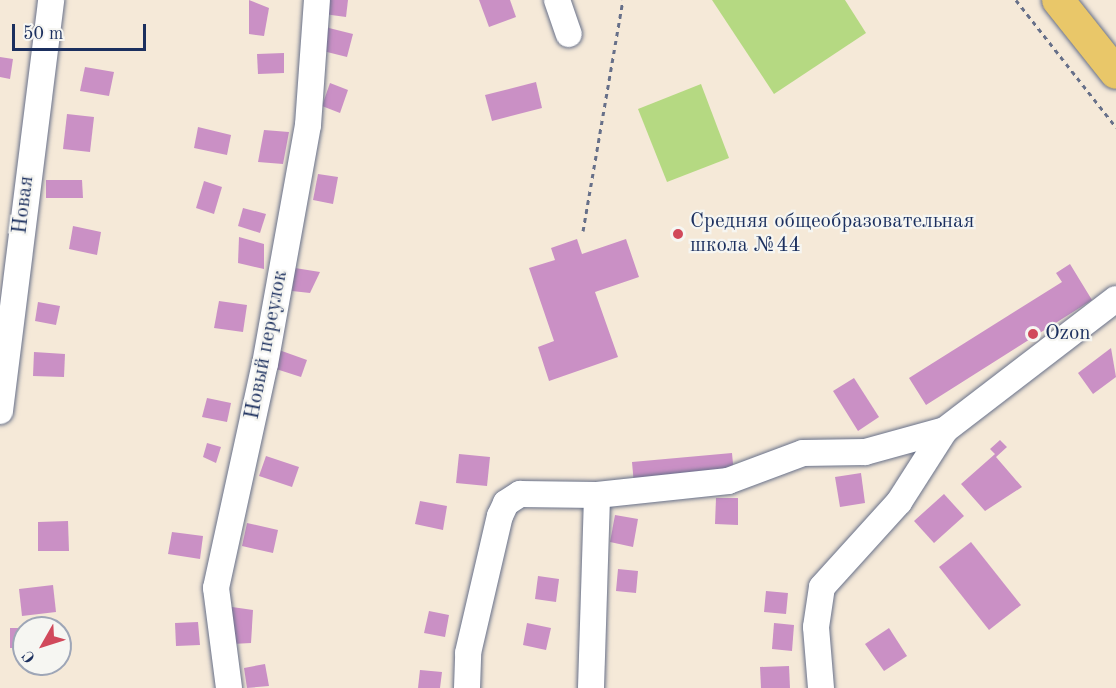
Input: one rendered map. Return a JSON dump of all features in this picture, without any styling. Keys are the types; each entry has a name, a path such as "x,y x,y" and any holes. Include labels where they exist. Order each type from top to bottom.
{"main road":[{"path":"1059,0 1116,73"},
{"path":"1084,0 1116,41"}],"street":[{"name":"Новая","path":"0,411 51,0"},
{"name":"Новый переулок","path":"229,688 216,588 265,364 308,125 317,0"},
{"path":"557,0 569,34"},
{"path":"821,688 816,627 822,587 899,502 945,430 1116,299"},
{"path":"467,688 468,653 506,503 520,494 597,495 728,481 803,453 865,453 945,430"},
{"path":"591,688 597,495"}],"path":[{"path":"583,231 623,0"},
{"path":"1016,0 1116,127"}],"green space":[{"path":"712,0 845,0 866,33 774,94"},
{"path":"701,84 729,158 667,182 638,109"}],"building":[{"path":"249,0 269,8 264,36 249,34"},
{"path":"326,0 348,0 346,17 324,14"},
{"path":"479,0 510,0 516,17 489,27"},
{"path":"325,27 353,34 347,57 319,50"},
{"path":"284,53 284,73 258,74 257,54"},
{"path":"0,57 13,59 10,79 0,77"},
{"path":"85,67 114,72 109,96 80,91"},
{"path":"536,82 542,108 492,121 485,95"},
{"path":"330,83 348,90 340,113 322,106"},
{"path":"67,114 94,117 90,152 63,149"},
{"path":"198,127 231,135 227,155 194,148"},
{"path":"264,130 289,132 283,164 258,162"},
{"path":"318,174 338,177 333,204 313,200"},
{"path":"46,180 82,180 83,198 46,198"},
{"path":"204,181 222,187 214,214 196,208"},
{"path":"243,208 266,214 260,233 238,226"},
{"path":"73,226 101,232 97,255 69,249"},
{"path":"239,237 264,244 264,269 238,263"},
{"path":"577,239 582,254 626,239 639,277 595,292 618,357 549,381 538,347 554,341 529,268 555,260 551,248"},
{"path":"1070,264 1092,300 926,405 909,378 1062,282 1056,273"},
{"path":"295,268 320,272 310,293 292,291"},
{"path":"219,301 247,305 243,332 214,328"},
{"path":"38,302 60,306 56,325 35,321"},
{"path":"1111,348 1116,377 1093,394 1078,373"},
{"path":"279,350 307,360 301,377 273,368"},
{"path":"34,352 65,354 64,377 33,376"},
{"path":"854,378 879,417 858,431 833,391"},
{"path":"207,398 231,403 227,422 202,417"},
{"path":"1000,440 1007,447 996,457 1022,487 985,511 961,484 995,454 990,449"},
{"path":"207,443 221,447 216,463 203,457"},
{"path":"732,453 734,475 634,485 632,462"},
{"path":"459,454 490,457 487,486 456,483"},
{"path":"266,456 299,467 292,487 259,476"},
{"path":"861,473 865,503 840,507 835,477"},
{"path":"944,494 964,516 934,543 914,521"},
{"path":"716,498 738,498 738,525 715,524"},
{"path":"420,501 447,506 443,530 415,524"},
{"path":"615,515 638,519 633,547 610,542"},
{"path":"68,521 69,551 38,551 38,522"},
{"path":"247,523 278,530 273,553 242,546"},
{"path":"172,532 203,536 200,559 168,554"},
{"path":"971,542 1021,605 989,630 939,567"},
{"path":"618,569 638,571 636,593 616,591"},
{"path":"538,576 559,579 556,602 535,599"},
{"path":"53,585 56,612 22,616 19,589"},
{"path":"766,591 788,593 786,614 764,612"},
{"path":"225,606 253,610 251,643 232,644"},
{"path":"429,611 449,615 445,637 424,633"},
{"path":"198,622 200,645 176,646 175,623"},
{"path":"527,623 551,628 546,650 523,645"},
{"path":"774,623 794,625 792,651 772,649"},
{"path":"10,628 12,628 12,648 10,648"},
{"path":"889,628 907,656 884,671 865,644"},
{"path":"265,664 269,686 247,688 244,668"},
{"path":"789,666 790,688 761,688 760,667"},
{"path":"420,670 442,672 440,688 418,688"}],"place":[{"name":"Средняя общеобразовательная школа №44","path":"678,234"},
{"name":"Ozon","path":"1033,334"}]}
